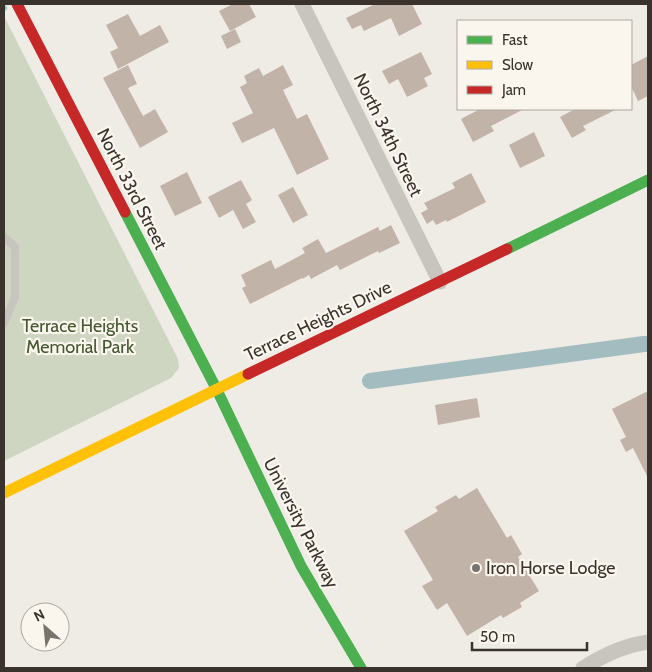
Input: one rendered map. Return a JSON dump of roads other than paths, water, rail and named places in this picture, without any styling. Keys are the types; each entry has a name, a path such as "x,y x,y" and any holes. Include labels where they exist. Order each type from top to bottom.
{"main road":[{"name":"North 33rd Street","path":"17,4 217,390"},
{"name":"Terrace Heights Drive","path":"4,493 648,180"},
{"name":"University Parkway","path":"217,390 300,566 361,668"}],"street":[{"name":"North 34th Street","path":"302,4 440,282"},
{"path":"586,668 616,651 648,642"}],"lane":[{"path":"4,237 15,246 15,297 4,323"}],"waterway":[{"path":"370,381 648,344"}],"place":[{"name":"Iron Horse Lodge","path":"476,568"}],"park label":[{"name":"Terrace Heights Memorial Park","path":"80,336"}]}
